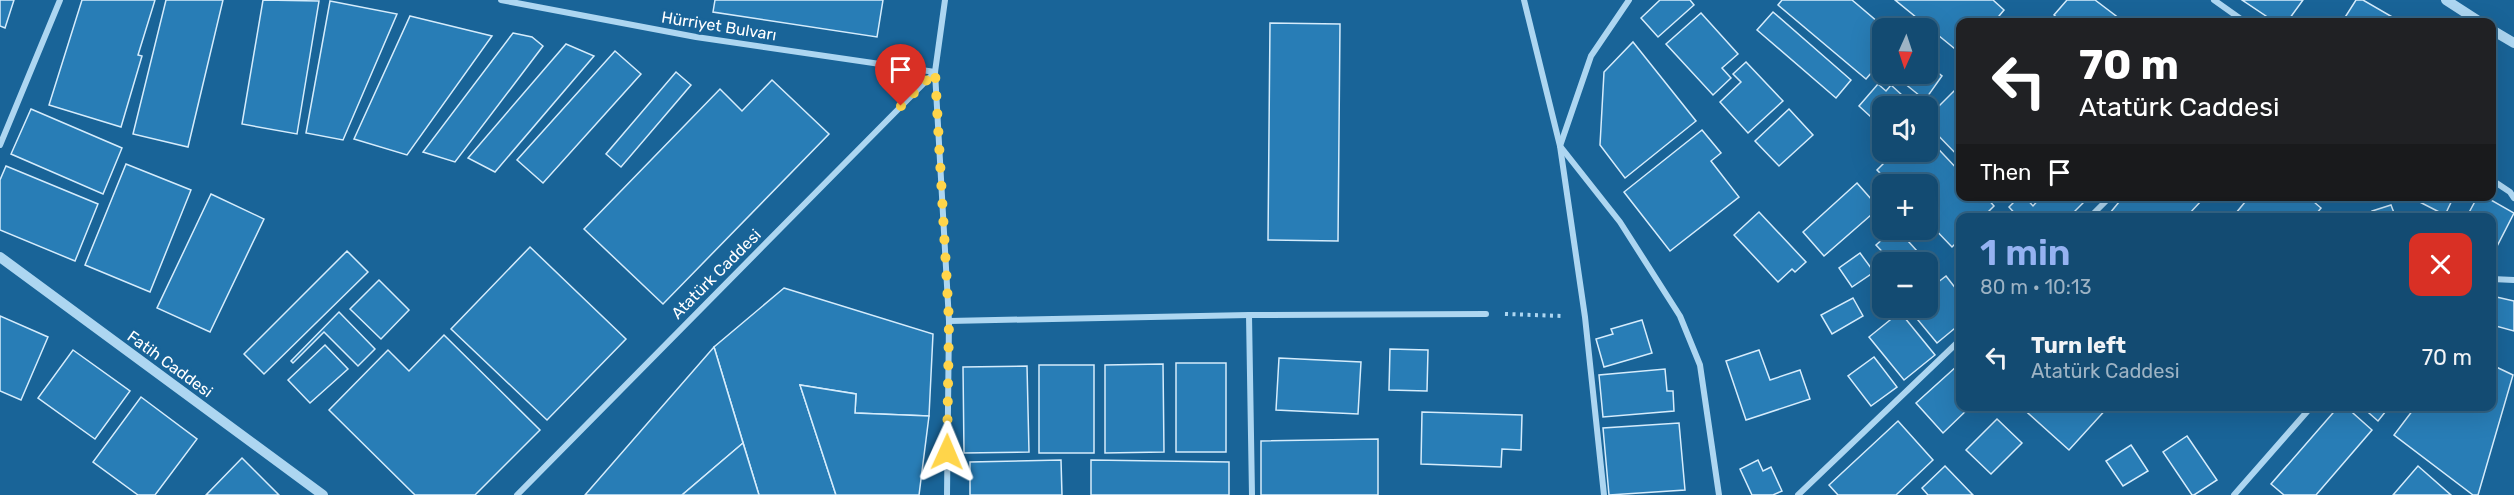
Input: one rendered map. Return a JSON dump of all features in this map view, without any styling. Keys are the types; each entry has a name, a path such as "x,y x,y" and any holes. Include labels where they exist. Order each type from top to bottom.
{"street":[{"path":"0,144 60,0"},
{"name":"Hürriyet Bulvarı","path":"501,0 696,37 935,72"},
{"path":"945,0 935,72 949,321 947,495"},
{"path":"1524,0 1560,146 1585,317 1604,495"},
{"path":"1560,146 1591,56 1629,0"},
{"path":"2214,0 2239,18"},
{"path":"2446,0 2474,18"},
{"path":"2496,32 2514,43"},
{"name":"Atatürk Caddesi","path":"517,495 935,72"},
{"path":"1560,146 1620,222 1680,316 1700,365 1719,495"},
{"path":"2496,183 2510,192 2514,198"},
{"path":"2094,213 2106,201"},
{"name":"Fatih Caddesi","path":"0,257 323,495"},
{"path":"2496,279 2514,280"},
{"path":"949,321 1249,315 1486,314"},
{"path":"1249,315 1252,495"},
{"path":"1798,495 1956,344"},
{"path":"2234,495 2308,411"}],"path":[{"path":"1486,314 1585,317"}],"building":[{"path":"0,0 14,0 5,28 0,26"},
{"path":"82,0 155,0 138,55 142,56 121,127 49,105"},
{"path":"166,0 223,0 188,147 133,134"},
{"path":"263,0 319,1 297,134 242,124"},
{"path":"715,0 883,0 877,37 713,12"},
{"path":"1660,0 1690,0 1694,5 1658,37 1641,18"},
{"path":"1782,0 1852,0 1873,18 1872,72 1866,79 1778,5"},
{"path":"1895,0 1993,0 2004,10 1997,18 1956,18 1956,50 1938,35 1938,18 1917,18"},
{"path":"2067,0 2095,0 2119,18 2058,18 2054,15"},
{"path":"2242,0 2303,0 2290,18 2269,18"},
{"path":"2356,0 2363,0 2394,18 2345,18"},
{"path":"330,1 397,14 343,140 306,133"},
{"path":"1773,12 1851,80 1836,98 1757,30"},
{"path":"1701,13 1738,54 1722,68 1731,78 1713,95 1666,44"},
{"path":"410,16 492,36 407,155 354,139"},
{"path":"1270,23 1340,24 1338,241 1268,240"},
{"path":"513,33 532,37 543,46 455,162 423,152"},
{"path":"1633,42 1696,121 1625,178 1600,145 1604,72"},
{"path":"566,44 594,56 495,172 468,158"},
{"path":"615,51 641,74 543,183 517,160"},
{"path":"1746,62 1783,101 1748,133 1720,102 1741,82 1733,74"},
{"path":"676,72 691,85 621,167 606,154"},
{"path":"772,80 829,134 663,304 584,229 720,89 742,111"},
{"path":"1878,84 1886,91 1891,85 1903,96 1872,96 1872,118 1859,106"},
{"path":"1905,84 1936,84 1928,96 1920,96"},
{"path":"1956,89 1956,154 1938,135 1938,107"},
{"path":"31,109 122,148 103,194 11,154"},
{"path":"1789,109 1813,135 1779,166 1755,141"},
{"path":"1702,130 1721,153 1711,161 1739,197 1670,251 1624,192"},
{"path":"1938,149 1956,168 1956,201 1990,201 1994,206 1987,213 1956,213 1956,243 1952,247 1938,232 1938,174 1881,174 1877,170 1885,162 1938,162"},
{"path":"126,164 191,190 150,292 85,265"},
{"path":"6,166 98,204 75,261 0,230 0,180"},
{"path":"1857,183 1872,200 1872,214 1824,256 1803,232"},
{"path":"211,194 264,219 210,332 157,308"},
{"path":"2015,201 2028,201 2033,206 2038,201 2085,201 2073,213 2014,213 2009,207"},
{"path":"2120,201 2201,201 2190,213 2110,213"},
{"path":"2246,201 2313,201 2321,208 2317,213 2236,213"},
{"path":"2418,201 2452,201 2446,213 2441,213"},
{"path":"2475,201 2493,201 2514,213 2496,248 2496,213 2469,213"},
{"path":"2391,205 2394,213 2373,213 2372,211"},
{"path":"1759,212 1806,262 1795,272 1792,269 1778,282 1734,235"},
{"path":"1882,240 1907,240 1918,252 1883,252 1876,245"},
{"path":"530,247 626,339 547,420 451,329"},
{"path":"347,251 368,272 264,374 244,354"},
{"path":"1860,253 1872,269 1872,273 1852,287 1839,268"},
{"path":"1946,276 1956,289 1956,327 1937,343 1916,318 1938,318 1938,282"},
{"path":"379,280 409,310 381,339 350,309"},
{"path":"784,288 933,334 929,416 855,413 856,394 800,385 836,495 759,495 714,347"},
{"path":"2496,297 2514,301 2514,331 2496,326"},
{"path":"1853,298 1863,316 1832,334 1821,315"},
{"path":"339,312 375,349 358,366 324,332 293,363 291,361"},
{"path":"0,316 48,337 21,400 0,391"},
{"path":"1893,318 1905,318 1935,355 1904,380 1869,337"},
{"path":"1642,320 1652,353 1604,367 1596,339 1613,334 1611,329"},
{"path":"444,335 540,430 475,495 415,495 329,410 388,350 409,371"},
{"path":"325,345 348,369 310,403 288,380"},
{"path":"714,347 743,443 682,495 585,495"},
{"path":"1390,349 1428,350 1427,391 1389,390"},
{"path":"73,350 130,391 95,439 38,398"},
{"path":"1759,350 1770,380 1800,370 1810,399 1746,420 1726,361"},
{"path":"1874,357 1897,387 1871,406 1848,376"},
{"path":"1279,358 1361,362 1358,414 1276,410"},
{"path":"1176,363 1226,363 1226,452 1176,452"},
{"path":"1163,364 1164,452 1105,453 1105,365"},
{"path":"1039,365 1094,365 1094,453 1039,453"},
{"path":"1027,366 1029,452 964,453 963,367"},
{"path":"1956,367 1956,411 1966,411 1943,433 1916,403"},
{"path":"2496,367 2513,375 2478,495 2473,495 2394,435 2412,411 2496,411"},
{"path":"1665,369 1667,391 1673,391 1674,411 1603,417 1599,375"},
{"path":"800,385 856,394 855,413 929,416 919,495 836,495"},
{"path":"141,397 197,439 155,495 138,495 93,462"},
{"path":"2026,411 2104,411 2069,450"},
{"path":"2335,411 2351,411 2372,430 2316,495 2284,495 2271,484"},
{"path":"2367,411 2386,411 2378,421"},
{"path":"1422,412 1522,415 1521,450 1502,449 1501,467 1421,464"},
{"path":"1997,419 2022,443 1991,474 1966,450"},
{"path":"1898,421 1933,460 1896,495 1838,495 1829,485"},
{"path":"1679,423 1685,490 1609,495 1603,428"},
{"path":"2187,436 2217,480 2194,495 2163,452"},
{"path":"1378,439 1378,495 1261,495 1261,441"},
{"path":"743,443 759,495 682,495"},
{"path":"2131,445 2148,471 2123,486 2106,461"},
{"path":"242,458 279,495 206,495"},
{"path":"1061,460 1062,495 970,495 970,462"},
{"path":"1091,460 1229,462 1229,495 1091,495"},
{"path":"1758,460 1763,471 1771,467 1782,491 1773,495 1752,495 1740,469"},
{"path":"1945,466 1973,495 1928,495 1922,488"},
{"path":"2418,466 2451,495 2393,495"}],"route":[{"path":"901,106 935,72 949,321 947,452"}]}
